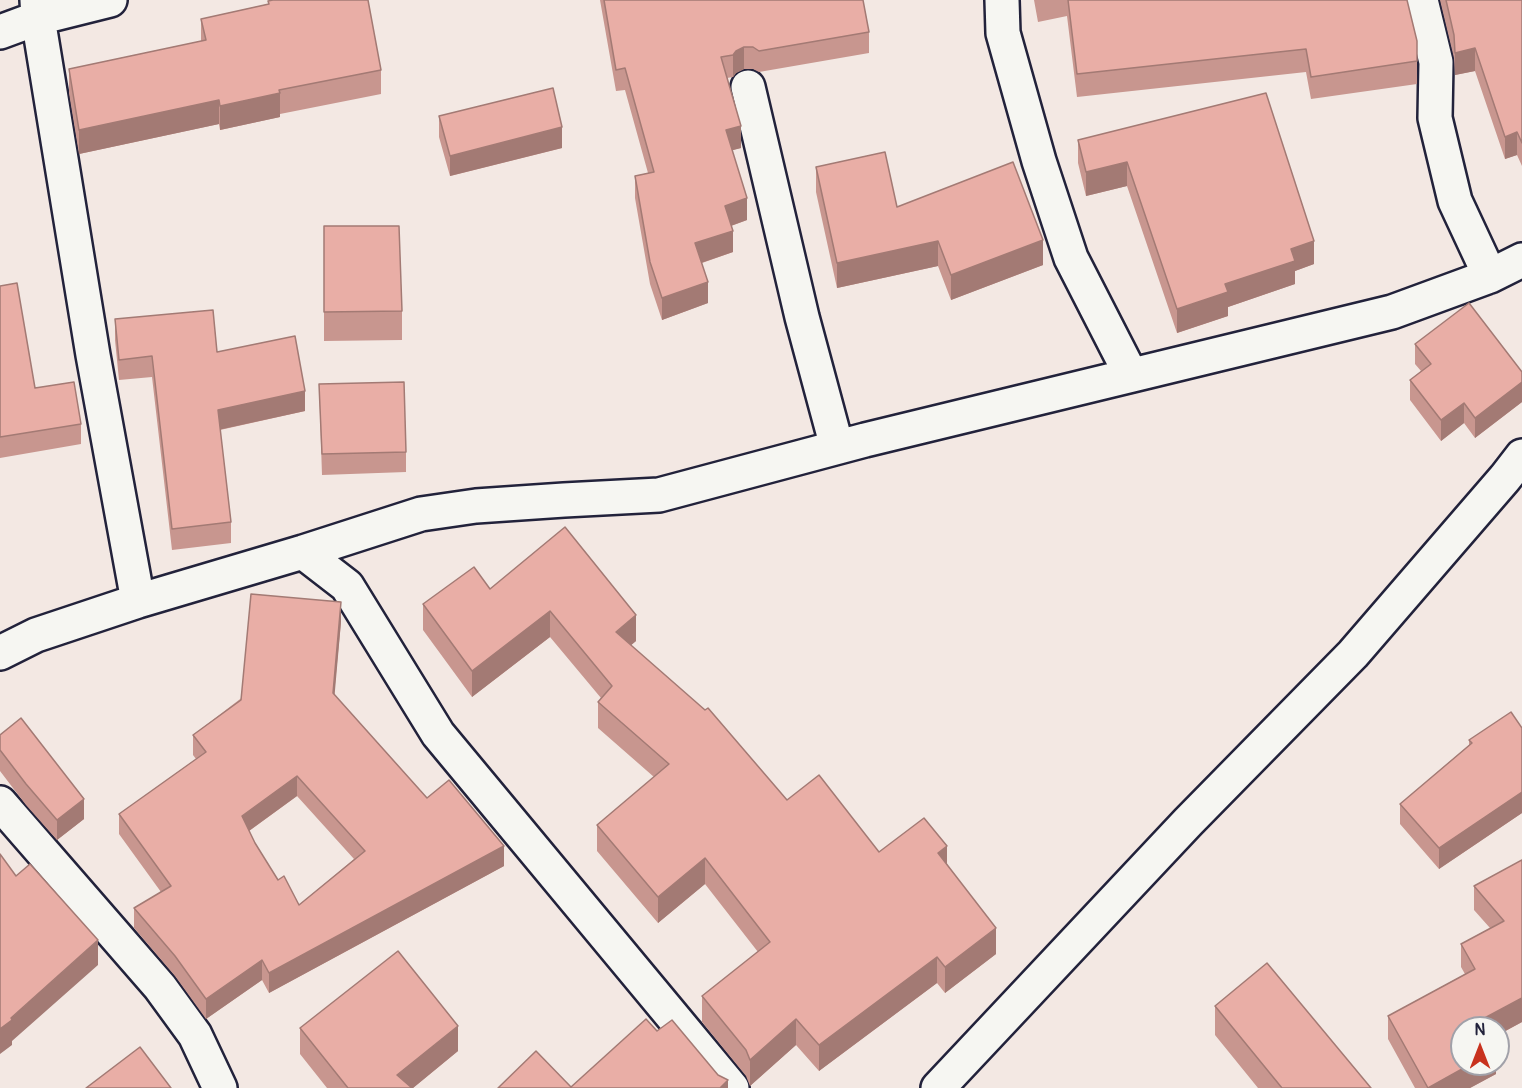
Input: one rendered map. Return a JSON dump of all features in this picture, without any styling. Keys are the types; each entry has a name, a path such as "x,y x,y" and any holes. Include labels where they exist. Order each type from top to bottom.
{"street":[{"path":"0,32 38,9 110,0"},
{"path":"1002,0 1003,33 1039,161 1071,258 1131,375"},
{"path":"1420,0 1436,62 1435,118 1455,201 1490,276"},
{"path":"38,9 93,355 138,601"},
{"path":"748,87 802,317 837,447"},
{"path":"0,653 36,635 138,601 421,514 476,506 659,495 837,447 1392,312 1490,276 1522,260"},
{"path":"938,1088 1188,822 1353,654 1522,456"},
{"path":"347,586 358,534"},
{"path":"303,552 347,586 438,734 732,1088"},
{"path":"0,803 160,987 195,1035 220,1088"}],"building":[{"path":"368,0 381,70 279,90 280,93 220,106 219,100 79,130 69,69 206,40 201,19 269,4 268,1"},
{"path":"604,0 863,0 869,32 759,51 753,47 744,47 733,55 721,57 741,126 726,130 747,198 725,206 733,231 695,243 708,282 662,298 650,262 635,176 654,172 625,68 616,70"},
{"path":"1068,0 1407,0 1417,41 1417,61 1311,77 1306,49 1077,74"},
{"path":"1446,0 1522,0 1522,143 1517,132 1505,137 1475,48 1455,53 1454,35"},
{"path":"553,88 562,127 450,156 439,116"},
{"path":"1266,93 1314,241 1291,249 1295,261 1225,284 1228,292 1177,309 1127,162 1086,172 1078,140"},
{"path":"885,152 897,207 1013,162 1043,240 951,275 938,241 837,263 816,167"},
{"path":"324,226 399,226 402,311 324,312"},
{"path":"17,283 35,388 74,382 81,424 0,437 0,286"},
{"path":"1469,303 1522,372 1522,382 1475,418 1464,403 1441,420 1410,380 1431,364 1415,344"},
{"path":"213,310 217,352 295,336 305,391 218,410 231,522 172,529 152,356 119,360 115,319"},
{"path":"404,382 406,452 322,454 319,384"},
{"path":"565,527 636,615 616,632 705,710 708,708 787,800 819,775 879,852 924,818 947,846 938,853 996,928 945,967 937,957 819,1045 796,1019 750,1060 746,1050 702,996 770,942 705,858 658,897 597,825 669,764 598,702 612,686 550,611 472,671 423,604 474,567 490,589"},
{"path":"251,594 341,602 333,693 427,798 449,780 504,846 269,973 262,960 206,999 175,956 134,908 171,886 119,814 206,752 193,735 241,700","holes":["297,776 365,851 299,905 284,876 278,880 255,843 242,816"]},
{"path":"1511,712 1522,728 1522,792 1439,848 1400,804 1472,743 1469,740"},
{"path":"21,718 84,799 57,820 0,750 0,735"},
{"path":"0,854 16,876 30,864 98,940 0,1029"},
{"path":"1522,860 1522,998 1488,1016 1450,1016 1450,1076 1428,1088 1388,1016 1475,969 1461,944 1504,921 1474,886"},
{"path":"398,951 458,1026 397,1075 412,1088 348,1088 300,1028"},
{"path":"1267,963 1371,1088 1282,1088 1215,1006"},
{"path":"646,1019 657,1031 672,1020 718,1075 728,1080 720,1088 498,1088 536,1051 571,1087"},
{"path":"140,1047 171,1088 86,1088"}]}
